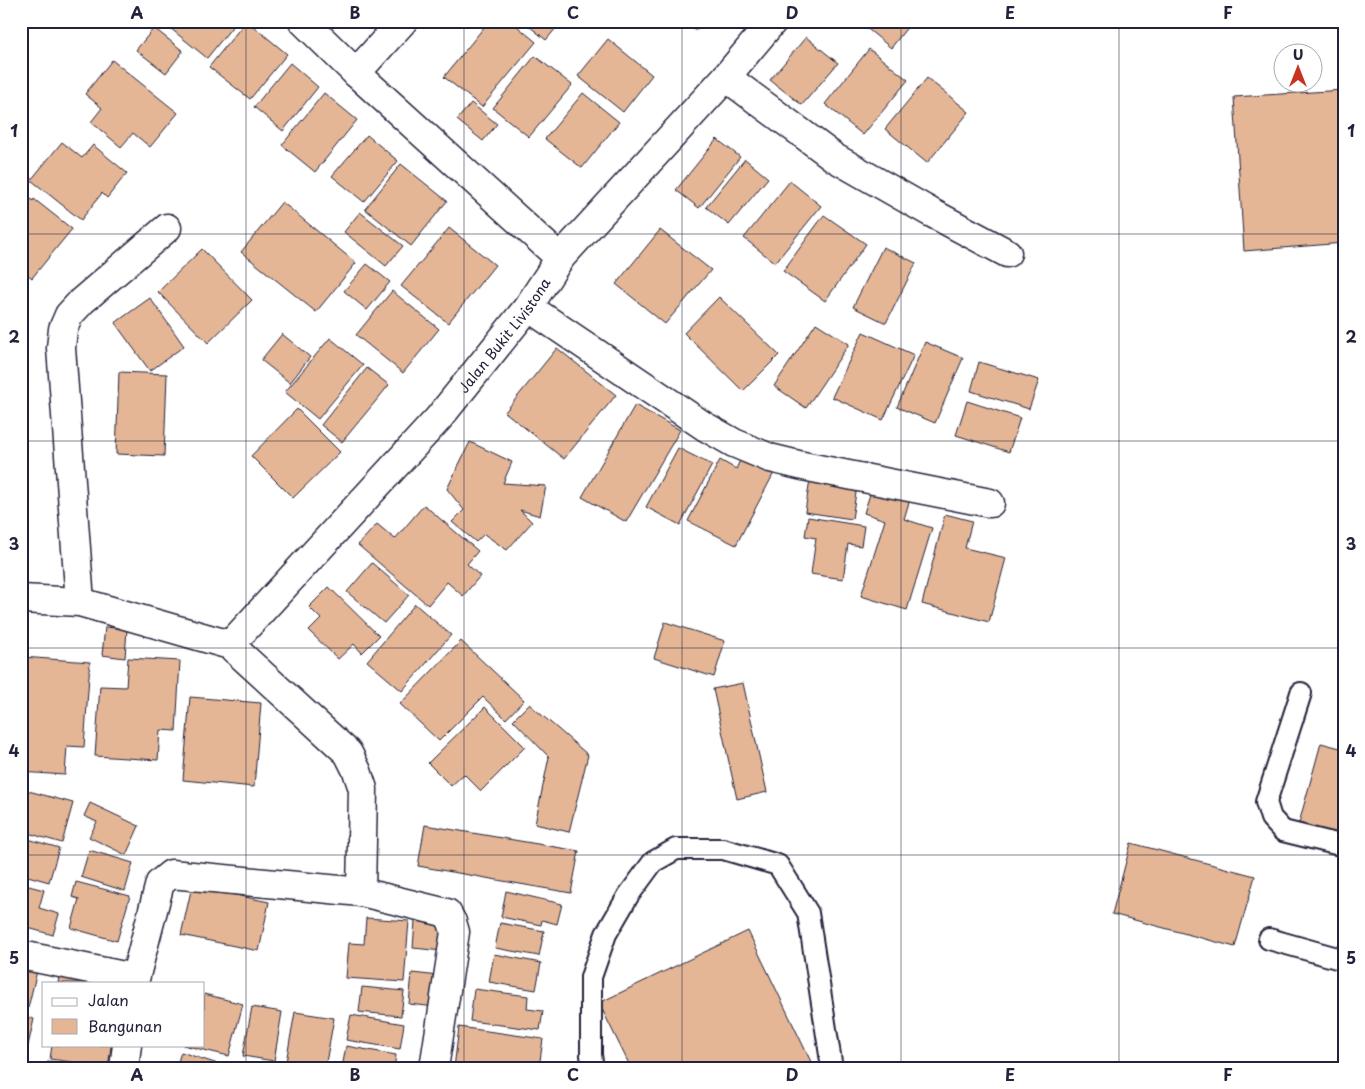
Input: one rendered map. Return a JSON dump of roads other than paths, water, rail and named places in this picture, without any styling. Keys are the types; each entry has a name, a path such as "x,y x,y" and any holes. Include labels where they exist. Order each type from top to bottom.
{"street":[{"path":"303,21 356,73 560,258"},
{"path":"356,73 403,21"},
{"name":"Jalan Bukit Livistona","path":"230,645 438,419 528,307 560,258 726,78 773,21"},
{"path":"726,78 835,158 1007,253"},
{"path":"80,602 60,348 63,329 69,315 82,301 167,228"},
{"path":"528,307 704,426 734,443 770,458 803,466 990,503"},
{"path":"21,600 80,602 230,645 348,753 357,770 363,789 361,892"},
{"path":"21,955 134,980 160,883 171,874 361,892 447,913 452,922 454,932 434,1068"},
{"path":"124,1068 127,1046"}],"lane":[{"path":"1301,694 1266,802 1271,818 1283,831 1344,846"},
{"path":"593,1068 591,1055 591,977 606,934 628,896 653,862 676,849 723,849 778,865 808,913 832,1068"},
{"path":"1270,939 1344,960"}]}
